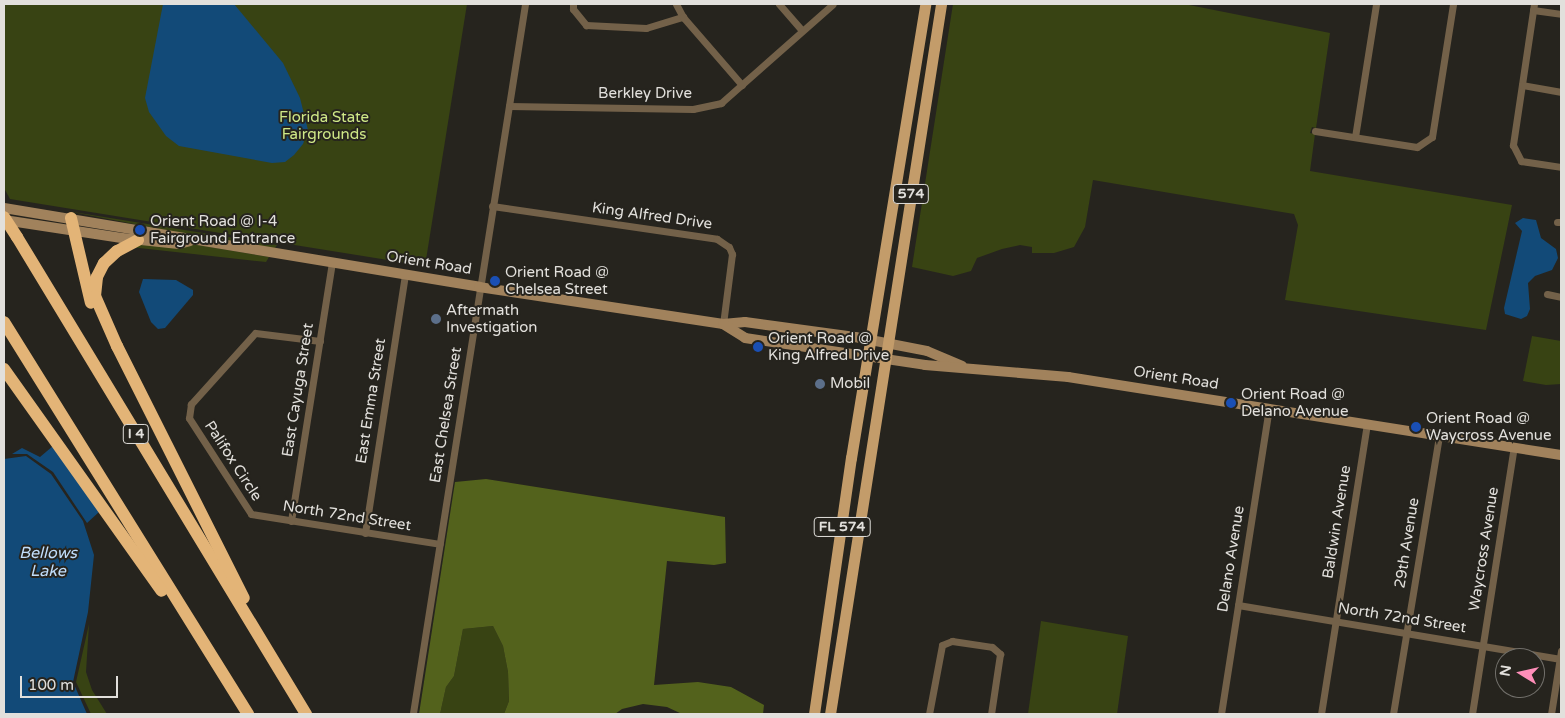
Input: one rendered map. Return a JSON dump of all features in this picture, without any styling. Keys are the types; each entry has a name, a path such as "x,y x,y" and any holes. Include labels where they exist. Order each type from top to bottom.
{"highway":[{"name":"I 4","path":"4,218 306,714"},
{"path":"71,218 76,231 91,302 116,346 244,598 255,631"},
{"path":"116,346 95,296 97,277 104,264 118,250 138,240"},
{"path":"4,322 248,714"},
{"path":"4,369 219,670"}],"main road":[{"name":"FL 574","path":"814,714 867,356 925,4"},
{"name":"574","path":"833,714 887,343 941,4"}],"street":[{"name":"East Chelsea Street","path":"413,712 525,4"},
{"path":"574,4 573,9 586,26 646,28 683,17"},
{"path":"676,4 683,17 742,85"},
{"path":"779,4 802,30"},
{"name":"Berkley Drive","path":"510,106 693,109 721,103 833,4"},
{"path":"1355,137 1376,4"},
{"path":"1315,131 1417,147 1432,137 1453,4"},
{"path":"1561,14 1534,7 1513,145 1521,161 1561,167"},
{"path":"1522,85 1561,92"},
{"name":"King Alfred Drive","path":"492,206 717,239 728,247 732,254 723,324"},
{"name":"Orient Road","path":"4,208 180,235 190,241 479,287 723,324 745,322 870,340 927,351 962,366"},
{"name":"Orient Road","path":"4,218 138,240 179,244 190,241"},
{"name":"East Cayuga Street","path":"291,521 332,263"},
{"name":"East Emma Street","path":"365,533 405,274"},
{"path":"1547,294 1561,296"},
{"name":"Orient Road","path":"723,324 745,338 885,359 1068,377 1561,455"},
{"name":"Palifox Circle","path":"251,514 189,418 188,411 255,333 320,341"},
{"name":"Delano Avenue","path":"1221,714 1269,408"},
{"name":"Baldwin Avenue","path":"1321,714 1367,424"},
{"name":"29th Avenue","path":"1392,714 1439,435"},
{"name":"Waycross Avenue","path":"1472,714 1514,447"},
{"name":"North 72nd Street","path":"251,514 440,544"},
{"name":"North 72nd Street","path":"1238,605 1561,656"},
{"path":"929,714 942,645 952,641 992,647 1000,654 991,714"},
{"path":"1551,714 1561,656"}],"green space":[{"name":"Florida State Fairgrounds","path":"4,4 467,4 425,266 10,199 4,188"},
{"path":"953,4 1184,4 1330,33 1316,128 1312,127 1310,133 1315,134 1310,171 1512,205 1486,330 1285,300 1298,225 1294,214 1093,180 1085,227 1074,247 1054,253 1032,253 1032,247 1020,245 1002,249 977,258 971,271 953,276 912,267"},
{"path":"73,212 277,245 273,251"},
{"path":"139,243 192,244 269,257 266,262 130,247"},
{"path":"1532,336 1561,341 1561,384 1546,385 1523,381"},
{"path":"486,479 725,517 726,563 714,565 667,561 654,685 698,682 731,687 764,705 763,714 682,714 667,707 643,704 622,709 615,714 504,714 509,701 508,672 503,646 493,626 463,629 454,676 446,687 440,714 419,714 455,482"},
{"path":"1041,621 1128,636 1117,714 1028,714"},
{"path":"89,624 86,672 92,690 107,714 91,714 76,682"},
{"path":"493,626 503,646 508,672 509,701 504,714 440,714 446,687 454,676 463,629"}],"water":[{"path":"163,4 234,4 283,63 300,98 308,130 303,144 294,155 285,162 272,163 179,146 166,136 149,112 145,98"},
{"path":"1523,218 1536,220 1541,238 1556,249 1558,258 1552,270 1535,276 1528,283 1530,309 1527,316 1521,319 1505,314 1504,308 1522,231 1515,223"},
{"path":"143,279 176,280 193,290 193,295 165,328 158,329 151,322 139,292"},
{"path":"53,446 99,512 87,523 53,472 27,454 12,454 22,448 40,457"},
{"name":"Bellows Lake","path":"26,456 51,474 83,521 94,555 88,612 73,682 87,714 4,714 4,459"}],"place":[{"name":"Orient Road @ I-4 Fairground Entrance","path":"140,230"},
{"name":"Orient Road @ Chelsea Street","path":"495,281"},
{"name":"Aftermath Investigation","path":"436,319"},
{"name":"Orient Road @ King Alfred Drive","path":"758,347"},
{"name":"Mobil","path":"820,384"},
{"name":"Orient Road @ Delano Avenue","path":"1231,403"},
{"name":"Orient Road @ Waycross Avenue","path":"1416,427"}]}
